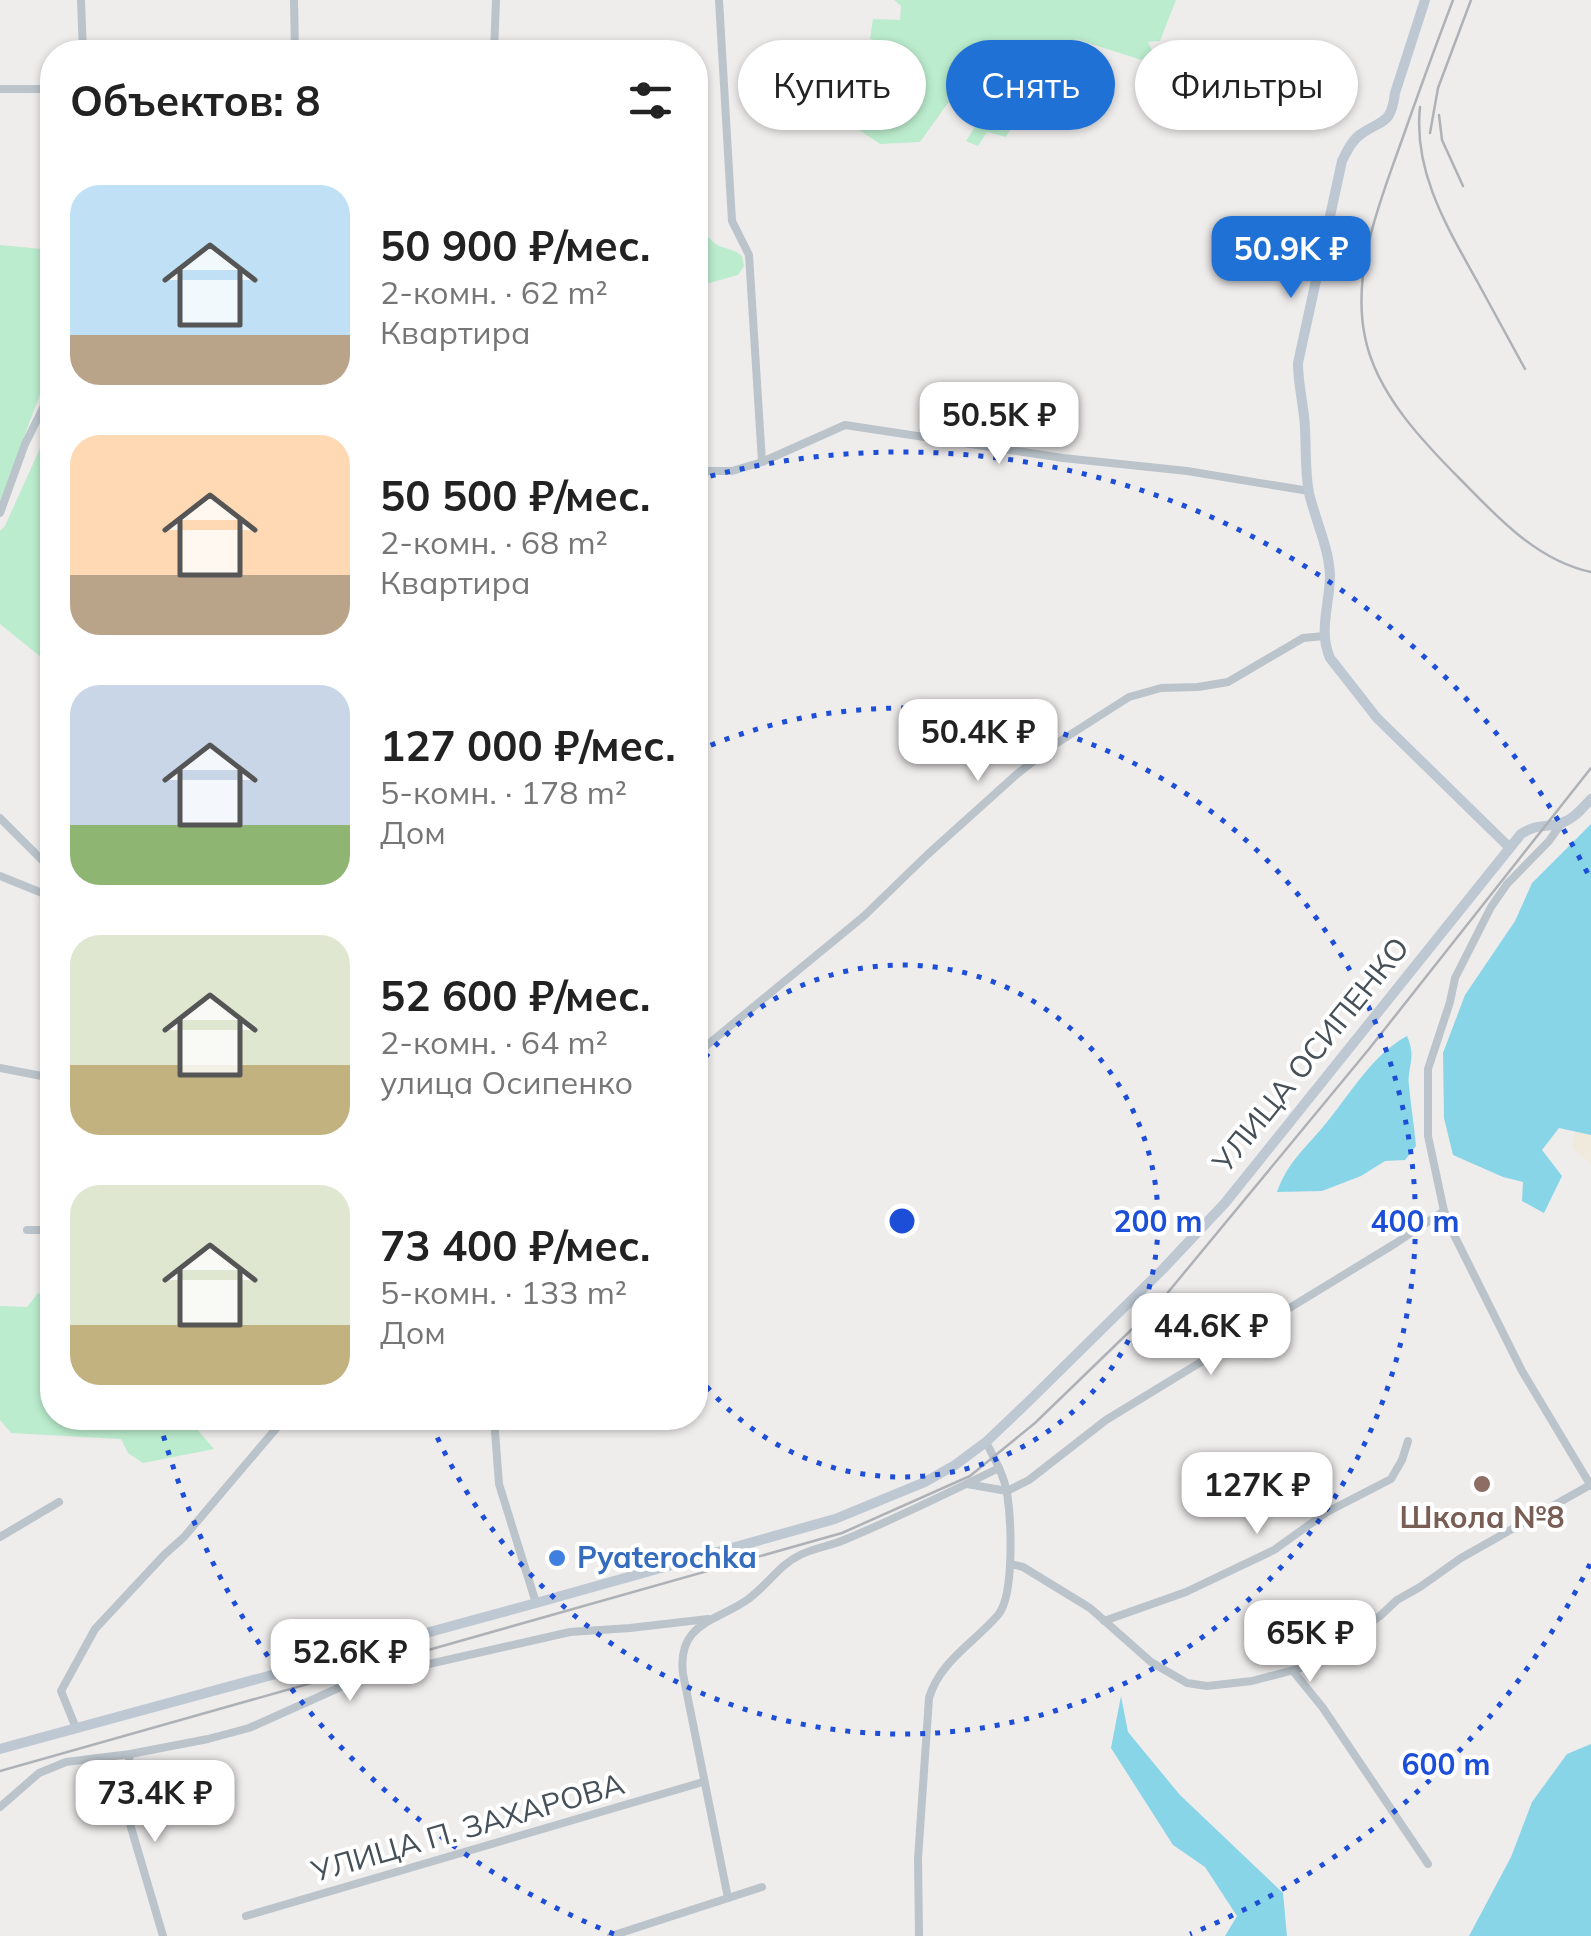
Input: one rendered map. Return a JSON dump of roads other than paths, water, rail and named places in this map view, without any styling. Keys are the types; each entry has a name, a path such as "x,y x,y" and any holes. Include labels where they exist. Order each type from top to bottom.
{"street":[{"path":"81,0 83,40"},
{"path":"294,0 295,40"},
{"path":"494,40 496,0"},
{"path":"719,0 732,221 750,254 762,462"},
{"path":"1425,0 1394,107 1386,120 1356,137 1342,161 1298,363 1304,458 1330,572 1324,636 1330,658 1378,718 1510,848"},
{"path":"0,89 40,89"},
{"path":"0,513 25,444 40,418"},
{"path":"708,471 732,471 762,462 845,424 1309,492"},
{"path":"708,1045 864,916 1017,774 1054,746 1128,697 1160,688 1198,688 1228,682 1303,638 1324,636"},
{"name":"УЛИЦА ОСИПЕНКО","path":"0,1749 835,1519 925,1482 955,1465 986,1442 1163,1269 1224,1203 1521,834 1534,826 1560,824 1591,798"},
{"path":"0,818 40,858"},
{"path":"1011,1564 1023,1567 1090,1608 1151,1662 1187,1683 1207,1686 1252,1681 1309,1666 1461,1558 1591,1486 1522,1371 1478,1286 1444,1211 1428,1136 1428,1069 1456,978 1491,906 1560,824"},
{"path":"0,876 40,892"},
{"path":"0,1068 40,1076"},
{"path":"967,1484 1007,1491 1028,1480 1106,1420 1444,1211"},
{"path":"27,1230 40,1230"},
{"path":"76,1728 61,1691 95,1629 184,1537 274,1430"},
{"path":"495,1430 499,1484 536,1604"},
{"path":"1104,1621 1186,1592 1274,1550 1327,1512 1391,1479 1408,1441"},
{"path":"918,1936 918,1859 929,1698 944,1667 1002,1610 1011,1564 1007,1491 986,1442"},
{"path":"0,1807 39,1772 66,1762 130,1754 249,1728 354,1682 570,1632 708,1619 746,1601 780,1568 800,1555 838,1543 999,1468"},
{"path":"0,1537 59,1502"},
{"path":"708,1619 688,1639 681,1656 728,1898"},
{"path":"1293,1671 1323,1708 1428,1864"},
{"path":"130,1754 125,1807 163,1936"},
{"name":"УЛИЦА П. ЗАХАРОВА","path":"246,1916 703,1782"},
{"path":"612,1936 762,1887"}],"water":[{"path":"1591,824 1591,1135 1559,1128 1542,1150 1562,1176 1544,1213 1522,1201 1523,1182 1453,1155 1444,1118 1443,1053 1465,995 1515,921 1532,883"},
{"path":"1407,1036 1416,1146 1405,1160 1385,1161 1361,1176 1322,1191 1277,1192 1292,1163 1363,1075"},
{"path":"1121,1696 1128,1732 1180,1795 1283,1893 1287,1936 1225,1936 1237,1916 1205,1867 1173,1845 1111,1748"},
{"path":"1591,1744 1591,1936 1469,1936 1511,1857 1532,1802 1567,1754"}],"railway":[{"path":"1453,0 1370,235 1362,286 1365,337 1390,397 1447,466 1536,548 1591,572"},
{"path":"1430,133 1438,88 1471,0"},
{"path":"1420,107 1422,154 1435,198 1525,369"},
{"path":"1439,115 1442,140 1463,186"},
{"path":"0,1771 842,1533 970,1476 1035,1423 1160,1302 1369,1049 1591,768"}],"place":[{"name":"Школа №8","path":"1482,1484"},
{"name":"Pyaterochka","path":"557,1558"}]}
